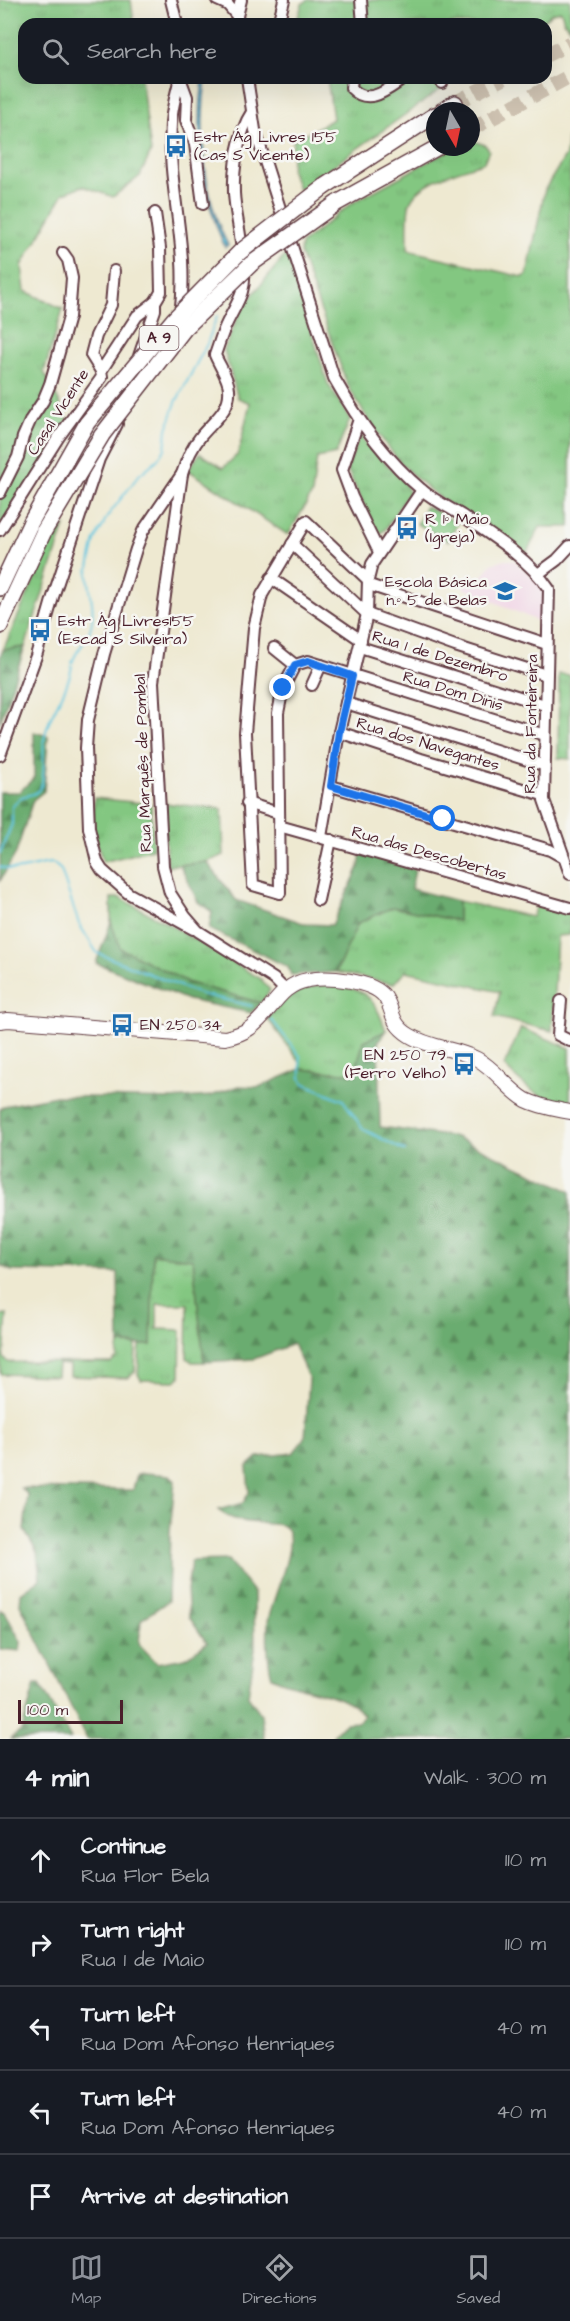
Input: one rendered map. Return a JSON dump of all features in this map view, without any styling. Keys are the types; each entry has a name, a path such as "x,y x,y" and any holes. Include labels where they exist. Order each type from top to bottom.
{"highway":[{"name":"A 9","path":"0,626 37,526 87,423 174,319 240,252 324,187 426,121"},
{"name":"A 9","path":"0,588 37,526 102,435 185,328 251,264 337,203 426,154"}],"main road":[{"path":"0,1021 225,1038 239,1035 252,1027 285,989 306,980 325,977 345,980 375,989 385,998 398,1026 409,1035 478,1059 525,1100 540,1106 570,1112"}],"street":[{"path":"171,0 176,18"},
{"path":"217,0 228,5 236,18"},
{"path":"237,18 241,0"},
{"path":"280,18 284,0"},
{"path":"361,0 362,18"},
{"path":"0,756 36,656 99,459 144,376 174,335 180,318 184,278 174,187 171,123 178,84"},
{"path":"182,84 187,97 186,120 195,144 203,204"},
{"path":"248,84 255,130 334,378 359,419 378,446 422,490 490,537 538,574 570,546"},
{"path":"351,84 351,88 357,93 365,97 372,97 395,84"},
{"name":"Rua Marquês de Pombal","path":"252,112 243,129 234,194 241,234 245,285 225,326 215,355 230,388 222,413 200,437 186,461 182,474 153,681 163,866 170,893 198,932 274,979 285,989"},
{"path":"118,422 155,310 155,302 161,292 160,248 155,213"},
{"name":"Casal Vicente","path":"0,493 18,457 31,419 43,401 50,384 69,316 72,278 68,260 63,253"},
{"name":"Casal Vicente","path":"0,530 58,438 102,377 91,355 96,336 111,305 114,271"},
{"name":"Casal Vicente","path":"101,371 137,316 155,302"},
{"path":"359,419 342,470 352,497 379,552"},
{"path":"182,474 143,531 104,654 88,720 89,828 97,862 102,870 128,893 198,932"},
{"path":"318,900 339,732 367,614 368,583 372,564 422,490"},
{"path":"274,648 295,665 283,688 278,712 280,893 253,885 245,732 254,628 262,595 306,521 368,583 547,644"},
{"path":"291,544 367,614 455,646 546,675"},
{"name":"Rua da Fonteireira","path":"538,574 549,589 550,595 543,795 570,874"},
{"name":"Rua 1 de Dezembro","path":"271,579 361,644 545,705"},
{"name":"Rua Dom Dinis","path":"295,665 308,661 545,735"},
{"path":"312,685 321,665"},
{"path":"346,703 543,765"},
{"name":"Rua dos Navegantes","path":"339,732 420,759 543,795"},
{"path":"331,786 550,850 564,858"},
{"path":"247,803 278,813"},
{"name":"Rua das Descobertas","path":"279,826 570,908"},
{"path":"561,1001 558,1035 570,1041"}],"shaded area":[{"name":"Escola Básica n.º 5 de Belas","path":"502,560 513,560 541,585 544,593 542,623 463,588 469,574 472,577 483,576 492,564"}],"green space":[{"path":"0,0 131,0 133,18 18,18 18,84 142,84 151,152 140,176 113,197 83,186 64,193 22,266 25,291 63,309 44,372 72,427 48,460 0,540"},
{"path":"308,0 570,0 570,28 564,22 561,11 552,13 546,18 298,18 302,4"},
{"path":"328,84 443,84 441,89 299,190 291,171 293,141 333,119"},
{"path":"570,113 570,527 540,527 525,556 459,512 412,475 385,443 347,384 300,253 301,244 352,203 438,156 480,156 480,143 489,150 484,162 429,183 413,197 408,211 408,249 523,277 527,275 545,189 566,155"},
{"path":"287,253 328,384 350,419 336,454 317,458 312,494 288,535 188,470 200,453 223,468 238,454 250,403 238,398 224,350 241,309"},
{"path":"361,432 364,441 405,483 409,492 385,530 378,535 347,469"},
{"path":"426,506 458,523 448,541 417,524"},
{"path":"65,526 25,647 3,650 54,535"},
{"path":"25,647 0,723 0,657 3,650"},
{"path":"559,674 570,675 570,759 558,758"},
{"path":"34,732 48,736 44,791 33,800 16,853 0,881 0,792 19,792 34,778"},
{"path":"94,798 151,804 153,849 103,862 93,830"},
{"path":"163,803 222,809 224,855 207,862 167,866"},
{"path":"361,852 415,870 411,889 458,901 458,921 393,907 358,923 336,972 291,975 288,967 209,929 212,912 198,902 180,865 207,862 236,900 306,924 332,925 359,867"},
{"path":"111,898 120,898 165,922 261,979 270,990 261,1003 189,983 119,948 111,922"},
{"path":"458,901 532,917 536,906 563,913 570,912 570,935 557,936 552,1031 494,1017 500,992 406,971 393,984 336,972 358,923 393,907 458,921"},
{"path":"111,922 120,948 189,983 261,1003 251,1013 188,1000 96,963"},
{"path":"324,985 348,988 365,994 376,1008 386,1031 364,1041 354,1074 301,1069 300,1062 267,1018 292,994"},
{"path":"521,1028 570,1048 570,1106 534,1092 504,1066"},
{"path":"386,1031 378,1042 380,1127 456,1137 570,1191 570,1739 331,1739 344,1724 358,1722 363,1715 355,1707 333,1696 272,1677 270,1670 268,1622 288,1555 288,1532 280,1525 242,1521 218,1510 243,1503 249,1493 247,1467 258,1457 293,1453 305,1438 309,1379 293,1344 254,1359 204,1362 193,1259 153,1254 151,1345 119,1344 118,1273 12,1271 0,1265 0,1109 4,1106 56,1096 171,1099 211,1096 238,1086 259,1087 301,1069 354,1074 364,1041"},
{"path":"153,1254 193,1259 204,1362 192,1362 187,1358 188,1304 157,1304 157,1329 181,1330 180,1377 175,1381 141,1380 138,1374 140,1345 151,1345"},
{"path":"7,1314 4,1358 8,1362 111,1363 117,1358 119,1344 136,1345 135,1372 128,1378 70,1376 70,1365 58,1364 57,1376 1,1374 0,1317"},
{"path":"137,1474 170,1475 175,1481 170,1532 168,1601 141,1620 139,1644 157,1663 185,1658 207,1643 189,1617 187,1590 191,1561 228,1560 254,1593 255,1650 248,1696 261,1714 264,1739 87,1739 20,1604 21,1593 40,1579 37,1552 24,1530 28,1495 21,1488 133,1490"},
{"path":"0,1610 5,1612 21,1642 20,1651 0,1649"},
{"path":"35,1684 40,1684 71,1739 11,1739 22,1730"}],"water":[{"path":"202,84 205,84 203,120 205,163 213,206 228,245 225,247 210,207 202,164"}],"waterway":[{"path":"113,509 139,475 157,460 165,449 167,429 176,402 207,344 217,316"},
{"path":"104,522 112,510"},
{"path":"96,538 104,524"},
{"path":"88,572 95,540"},
{"path":"72,663 87,637 92,621 88,574"},
{"path":"0,853 12,824 12,807 21,798 35,793 41,786 46,730 70,676 72,666"},
{"path":"0,867 21,869 53,863 61,870 79,924 97,953 200,994 252,1006"},
{"path":"271,1019 300,1056 303,1083 343,1100 363,1129 405,1151"}],"tunnel":[{"path":"552,52 570,43"},
{"path":"480,124 570,76"},
{"path":"457,102 491,84"}],"place":[{"name":"Estr Ág Livres 155 (Cas S Vicente)","path":"176,146"},
{"name":"R 1º Maio (Igreja)","path":"407,528"},
{"name":"Escola Básica n.º 5 de Belas","path":"505,591"},
{"name":"Estr Ág Livres155 (Escad S Silveira)","path":"40,630"},
{"name":"EN 250 34","path":"122,1025"},
{"name":"EN 250 79 (Ferro Velho)","path":"464,1064"}],"route":[{"path":"283,688 295,665 308,661 352,676 339,732 331,786 443,819"}]}
